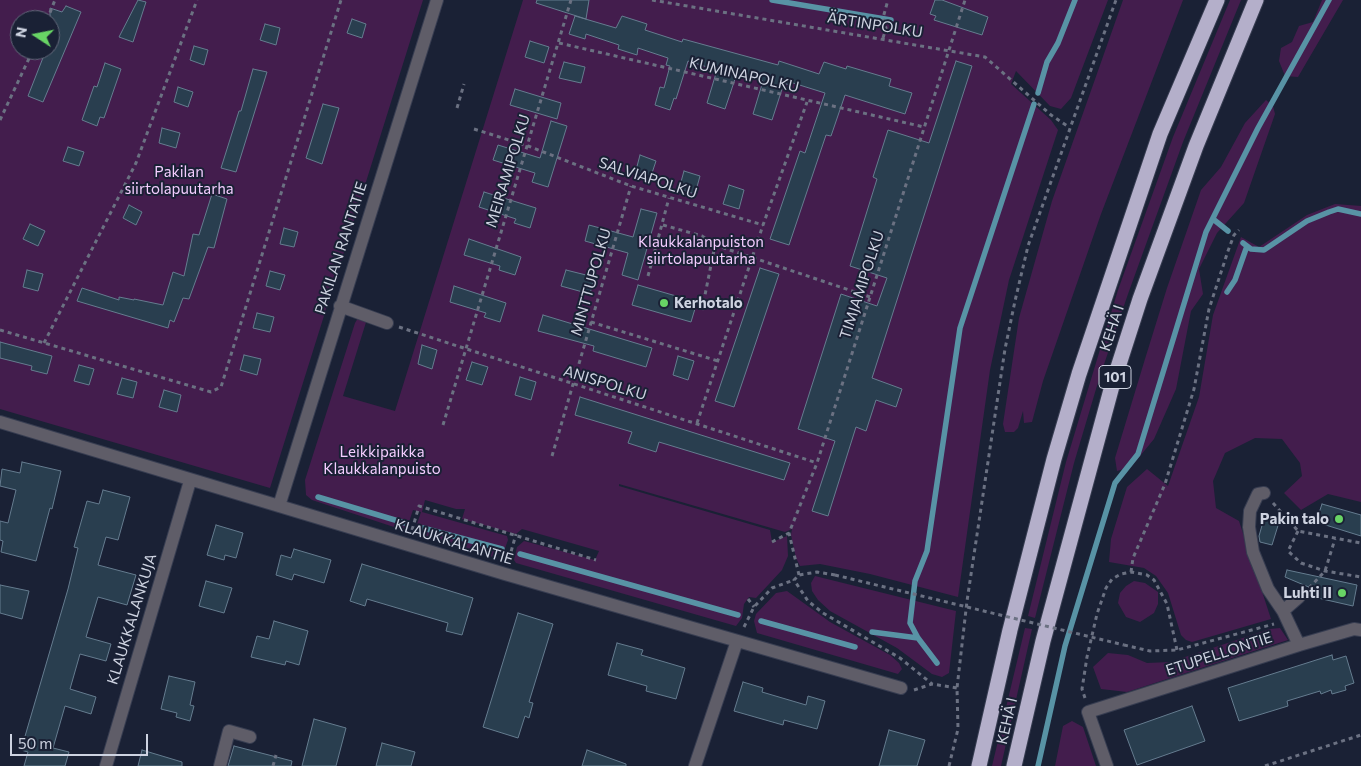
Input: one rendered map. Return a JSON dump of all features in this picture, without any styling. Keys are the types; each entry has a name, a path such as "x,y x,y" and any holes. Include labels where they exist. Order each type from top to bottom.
{"highway":[{"name":"KEHÄ I","path":"979,766 1010,630 1054,459 1079,374 1160,134 1216,0"},
{"name":"KEHÄ I","path":"1014,766 1048,622 1112,386 1140,299 1193,156 1256,0"}],"street":[{"name":"PAKILAN RANTATIE","path":"279,506 437,0"},
{"path":"340,306 387,323"},
{"name":"KLAUKKALANTIE","path":"0,422 190,481 505,574 901,688"},
{"name":"KLAUKKALANKUJA","path":"106,766 190,481"},
{"path":"1264,493 1258,494 1250,511 1253,552 1268,589 1286,617 1299,646"},
{"path":"1286,617 1299,597"},
{"name":"ETUPELLONTIE","path":"1088,712 1299,646 1361,630"},
{"path":"695,766 737,641"},
{"path":"1088,712 1107,766"},
{"path":"220,766 229,731 250,737"}],"path":[{"path":"44,343 136,163 198,0"},
{"path":"0,330 211,392 221,387 341,0"},
{"name":"MEIRAMIPOLKU","path":"444,425 571,0"},
{"name":"ÄRTINPOLKU","path":"652,0 950,49 985,57 1051,115 1069,127"},
{"path":"883,38 886,28 883,18 888,0"},
{"name":"TIMJAMIPOLKU","path":"789,533 817,463 965,0"},
{"path":"949,766 958,729 957,688 972,562 1007,339 1028,246 1116,0"},
{"name":"KUMINAPOLKU","path":"559,43 807,102 924,127"},
{"path":"0,120 28,60"},
{"path":"457,108 464,84"},
{"path":"697,423 763,225 807,102"},
{"name":"SALVIAPOLKU","path":"474,129 528,146 631,186 763,225"},
{"name":"MINTTUPOLKU","path":"552,456 631,186"},
{"path":"648,276 669,198"},
{"path":"663,225 702,236 715,245 870,297"},
{"path":"1131,572 1133,558 1165,484 1194,389 1209,309 1234,235 1239,230"},
{"path":"702,310 715,245"},
{"path":"590,322 718,361"},
{"name":"ANISPOLKU","path":"387,323 817,463"},
{"path":"1264,493 1298,531 1361,543"},
{"path":"407,545 419,506 516,534 596,560"},
{"path":"1298,531 1288,551 1301,563 1326,571 1361,577"},
{"path":"772,542 789,533 799,575"},
{"path":"505,574 516,534"},
{"path":"1299,597 1326,571 1335,539"},
{"path":"737,641 754,607 772,588 794,580 799,575 817,572 1150,651 1177,650 1271,624 1286,617"},
{"path":"1088,712 1082,689 1087,657 1106,588 1112,579 1121,574 1131,572 1147,575 1154,580 1162,592 1174,630 1177,650"},
{"path":"794,580 808,601 823,613 900,658 932,684"},
{"path":"748,599 754,607"},
{"path":"901,688 915,690 932,684 957,688"},
{"path":"1265,766 1361,734"},
{"path":"273,766 276,755"}],"green space":[{"name":"Pakilan siirtolapuutarha","path":"0,0 423,0 270,488 0,409"},
{"name":"Klaukkalanpuiston siirtolapuutarha","path":"523,0 1108,0 1071,98 1061,109 1050,106 1016,71 1011,84 1051,120 1058,130 1009,280 990,370 958,597 870,574 820,564 800,566 796,558 791,535 792,529 785,532 619,484 619,486 770,530 772,542 787,536 788,556 782,570 756,598 749,597 744,604 742,618 736,626 516,563 514,560 517,547 524,541 595,560 599,551 522,529 516,534 462,519 465,509 456,509 425,500 422,512 507,536 508,540 504,551 493,557 414,533 421,512 413,510 406,531 312,500 306,495 305,480 358,318 367,319 343,396 395,411"},
{"path":"1123,0 1183,0 1101,214 1043,381 1032,422 1024,423 1023,411 1018,428 1014,432 1005,432 1003,424 1019,318 1052,201"},
{"path":"1230,0 1241,0 1183,142 1128,294 1099,379 1074,463 1035,618 1028,616 1066,462 1118,290 1173,137"},
{"path":"1322,0 1343,0 1298,77 1285,76 1279,61 1281,48 1292,42 1299,26 1313,22"},
{"path":"1266,100 1273,106 1275,114 1244,203 1217,233 1199,269 1203,294 1191,311 1176,389 1154,439 1131,467 1117,471 1115,458 1167,288 1201,190 1221,167 1245,123"},
{"path":"1335,204 1361,206 1361,502 1328,494 1301,510 1284,493 1302,476 1300,463 1282,439 1255,438 1225,453 1213,481 1216,508 1239,521 1271,619 1192,642 1186,640 1181,635 1168,593 1156,576 1144,568 1109,562 1111,539 1127,487 1147,469 1168,486 1199,397 1213,315 1241,237 1259,247 1307,215"},
{"path":"815,576 956,611 949,673 942,677 932,674 897,648 830,611 818,600 812,591 811,583"},
{"path":"1134,581 1145,583 1158,592 1158,604 1154,613 1140,622 1126,617 1118,603 1120,593"},
{"path":"787,591 830,622 890,655 899,663 902,669 898,674 757,633 754,621 756,614 776,593"},
{"path":"1025,628 1032,629 1001,766 992,766"},
{"path":"1280,628 1288,640 1127,692 1101,689 1093,667 1108,653 1128,655 1147,663 1170,662 1270,629"},
{"path":"1072,721 1083,727 1096,766 1055,766 1063,726"}],"building":[{"path":"138,0 146,2 133,42 119,37"},
{"path":"537,0 589,0 586,19 536,3"},
{"path":"935,0 942,0 988,17 982,35 934,20 936,16 930,14"},
{"path":"66,6 81,12 43,102 28,96 42,60 60,60 60,11 62,12"},
{"path":"575,16 616,28 622,16 647,24 645,30 682,42 683,39 778,65 779,61 819,74 824,62 846,69 847,66 891,79 889,86 912,93 905,114 845,95 831,136 826,135 789,245 770,239 800,151 805,153 825,93 790,82 789,85 784,83 772,120 753,114 763,81 737,73 725,109 707,103 717,70 688,61 676,99 674,98 670,110 655,105 660,87 664,88 670,66 666,65 668,58 638,48 637,55 618,49 619,45 586,34 585,39 569,34"},
{"path":"352,19 366,24 362,38 347,33"},
{"path":"265,24 280,28 276,45 260,40"},
{"path":"530,41 549,47 544,63 525,57"},
{"path":"194,46 208,50 204,65 190,60"},
{"path":"956,61 972,66 872,378 902,389 896,407 876,400 866,431 856,427 828,516 812,511 835,441 798,429 841,294 877,306 887,278 850,266 877,179 873,177 888,130 929,143"},
{"path":"564,62 585,67 581,83 559,78"},
{"path":"105,63 121,69 104,118 100,117 97,126 82,120 94,86 97,87"},
{"path":"253,69 267,72 236,172 221,168"},
{"path":"178,87 193,92 188,107 174,102"},
{"path":"515,89 561,103 557,119 510,105"},
{"path":"323,104 339,108 322,164 306,158"},
{"path":"551,121 567,126 548,187 532,182 535,173 493,160 498,145 540,158"},
{"path":"162,128 180,133 176,148 159,143"},
{"path":"68,147 84,152 79,166 63,161"},
{"path":"640,155 656,161 650,179 635,174"},
{"path":"684,171 700,176 695,194 679,189"},
{"path":"729,185 744,190 739,209 723,204"},
{"path":"484,192 536,208 530,228 514,223 516,219 479,207"},
{"path":"212,194 227,199 214,248 208,247 189,299 183,298 174,322 170,320 168,328 77,301 82,288 119,300 119,297 163,305 173,272 184,276 193,234 199,235"},
{"path":"129,205 142,212 136,225 123,218"},
{"path":"641,209 657,213 638,280 622,275 628,253 585,241 589,225 633,237"},
{"path":"30,224 45,231 38,246 23,239"},
{"path":"284,228 298,232 294,247 280,244"},
{"path":"469,239 521,257 515,275 499,270 500,266 464,255"},
{"path":"760,268 779,274 734,407 715,401"},
{"path":"27,270 43,274 38,291 23,287"},
{"path":"566,270 594,277 590,294 561,286"},
{"path":"270,271 285,275 280,290 266,286"},
{"name":"Kerhotalo","path":"638,285 697,302 691,322 632,305"},
{"path":"454,286 506,303 500,322 484,317 486,313 450,302"},
{"path":"257,313 274,317 270,332 253,328"},
{"path":"543,315 652,348 646,367 593,351 594,346 538,331"},
{"path":"0,342 52,356 47,374 31,370 32,366 0,358"},
{"path":"422,345 437,350 432,369 418,364"},
{"path":"244,355 261,359 257,375 240,370"},
{"path":"678,356 694,361 688,380 673,375"},
{"path":"472,362 488,367 482,385 466,380"},
{"path":"79,365 94,369 89,385 74,381"},
{"path":"520,377 536,382 531,400 515,395"},
{"path":"122,378 137,382 133,398 117,394"},
{"path":"164,390 181,395 177,412 159,407"},
{"path":"580,397 790,463 784,480 659,442 656,452 628,443 632,432 575,415"},
{"path":"22,462 61,471 36,561 1,552 3,541 0,540 0,521 8,523 16,490 0,486 2,469 20,473"},
{"path":"103,490 130,497 118,540 106,537 98,565 136,575 127,605 98,597 86,637 111,644 106,661 80,654 70,689 96,697 91,714 65,706 53,748 69,752 65,766 24,766 28,752 21,750 68,589 78,548 74,547 87,501 99,504"},
{"name":"Pakin talo","path":"1322,504 1361,515 1361,536 1316,522"},
{"path":"1265,515 1280,519 1272,545 1260,542 1259,536"},
{"path":"216,525 243,533 236,558 225,555 224,560 207,555"},
{"path":"294,549 331,560 324,583 294,574 292,580 276,575 281,555 291,558"},
{"path":"362,564 473,598 462,635 446,631 448,623 367,599 365,606 350,601"},
{"path":"1287,570 1357,585 1353,606 1309,596 1311,588 1285,577"},
{"path":"206,581 232,588 224,613 199,606"},
{"path":"0,585 29,591 22,619 0,613"},
{"path":"518,613 553,624 529,702 533,703 529,718 525,716 518,738 483,727"},
{"path":"274,621 308,631 299,665 286,661 285,665 251,657 257,636 269,639"},
{"path":"617,643 643,650 641,655 685,668 676,699 646,691 647,686 608,675"},
{"path":"1332,655 1333,660 1346,656 1354,683 1345,686 1346,690 1332,694 1331,690 1321,694 1320,691 1287,701 1288,706 1239,721 1228,688"},
{"path":"169,676 195,682 190,705 194,706 190,721 176,717 177,713 161,709"},
{"path":"743,682 763,688 762,692 806,705 808,696 825,701 817,729 784,720 783,725 734,711"},
{"path":"1192,706 1205,741 1137,765 1124,730"},
{"path":"314,719 346,728 336,766 302,766"},
{"path":"889,730 925,740 917,766 879,766"},
{"path":"382,743 415,752 411,766 376,766"},
{"path":"234,746 292,761 291,766 228,766"},
{"path":"142,750 182,762 182,766 138,766"},
{"path":"587,750 626,764 626,766 582,766"}],"waterway":[{"path":"772,0 891,20"},
{"path":"1038,93 1047,62 1058,43 1075,0"},
{"path":"1038,766 1065,646 1115,483 1138,454 1206,232 1258,128 1329,0"},
{"path":"937,663 918,638 910,623 915,581 927,551 960,328 1034,104"},
{"path":"1243,243 1251,249 1264,250 1307,221 1329,212 1338,209 1361,214"},
{"path":"1213,219 1228,231"},
{"path":"1227,292 1235,280 1247,246"},
{"path":"318,497 405,523"},
{"path":"423,528 502,549"},
{"path":"520,554 738,615"},
{"path":"761,621 855,647"},
{"path":"872,632 918,638"}],"place":[{"name":"Kerhotalo","path":"664,303"},
{"name":"Pakin talo","path":"1339,519"},
{"name":"Luhti II","path":"1342,593"}],"park label":[{"name":"Leikkipaikka Klaukkalanpuisto","path":"382,460"}]}
